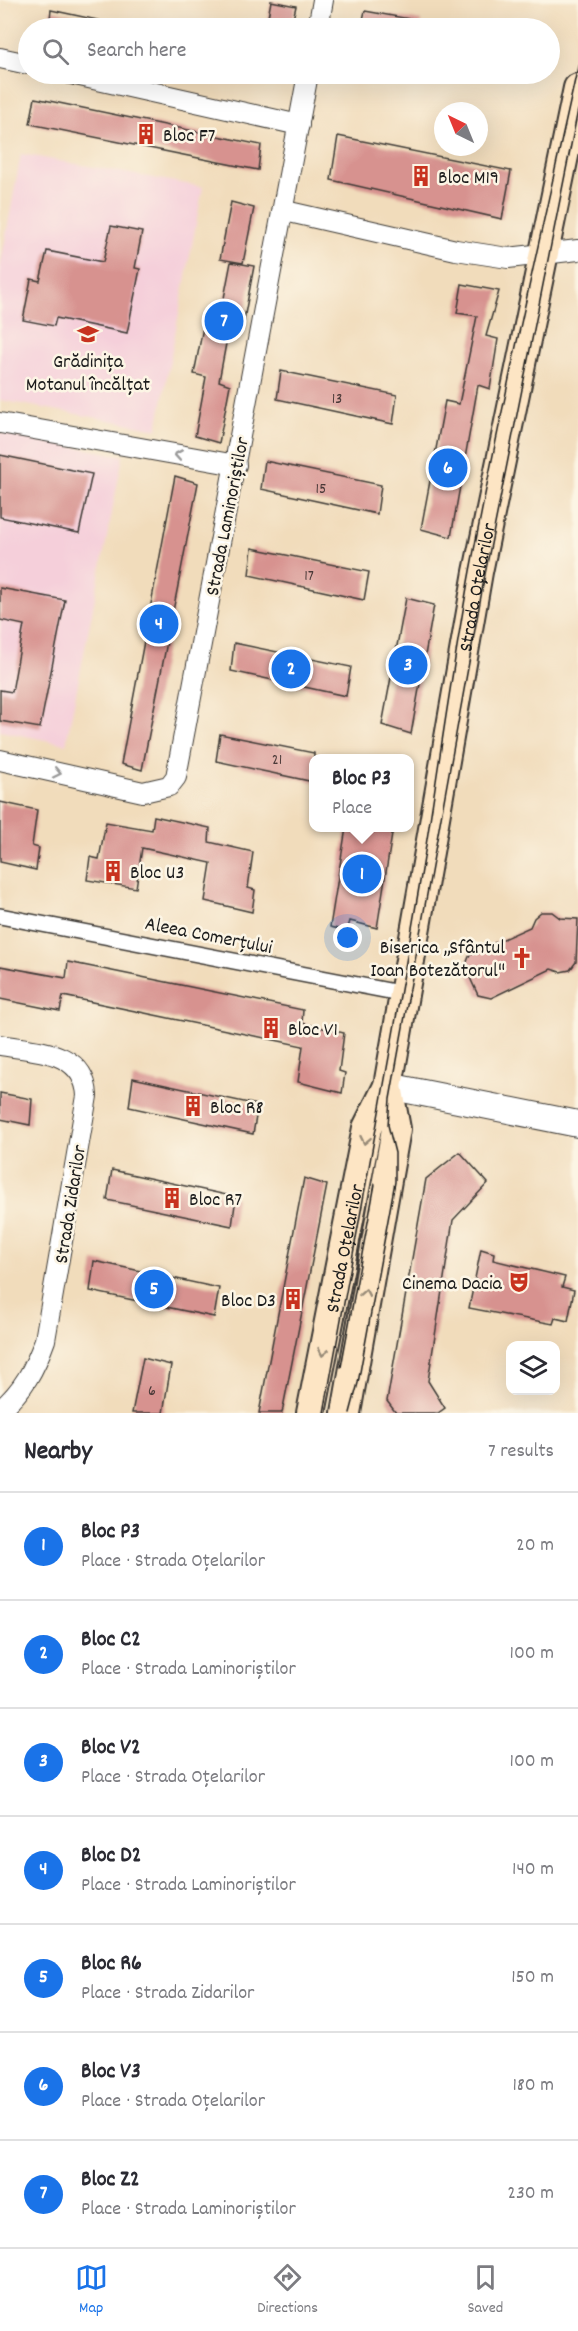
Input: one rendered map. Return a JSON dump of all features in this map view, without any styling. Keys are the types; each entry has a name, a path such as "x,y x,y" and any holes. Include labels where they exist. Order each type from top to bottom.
{"main road":[{"name":"Strada Oțelarilor","path":"311,1413 367,1128 388,1086 407,995 478,572 578,88"},
{"name":"Strada Oțelarilor","path":"346,1413 351,1369 396,1130 388,1086"}],"street":[{"path":"320,18 323,0"},
{"path":"0,58 18,62"},
{"path":"116,84 299,125"},
{"name":"Strada Laminoriștilor","path":"0,760 143,792 169,786 180,764 285,211 306,84"},
{"path":"285,211 456,250 508,258 576,250"},
{"path":"0,423 236,465"},
{"name":"Aleea Comerțului","path":"0,916 407,995"},
{"name":"Strada Zidarilor","path":"0,1045 63,1056 82,1074 87,1096 45,1340 34,1369 15,1398 0,1410"},
{"path":"388,1086 578,1124"}],"shaded area":[{"name":"Grădinița Motanul încălțat","path":"21,154 203,187 157,429 0,400 0,268"},
{"path":"0,432 123,456 66,744 0,731"}],"building":[{"path":"271,1 296,6 293,18 268,18"},
{"path":"51,10 88,18 50,18"},
{"path":"365,11 404,18 363,18"},
{"name":"Bloc F7","path":"35,98 261,145 258,170 30,124"},
{"name":"Bloc M19","path":"338,136 511,171 502,219 331,180"},
{"path":"231,202 254,208 243,263 220,259"},
{"path":"111,226 142,232 135,268 140,269 127,333 56,318 54,326 23,320 31,279 40,281 47,251 103,262"},
{"path":"231,262 254,266 243,325 230,322 219,381 230,385 219,443 195,436 206,377 194,374 205,317 220,319"},
{"path":"462,284 499,291 486,336 498,339 490,389 478,385 451,537 421,529 445,401 459,404 477,316 457,313"},
{"path":"281,371 397,395 393,424 277,399"},
{"path":"0,455 92,474 79,533 0,517"},
{"path":"265,461 381,485 377,514 261,489"},
{"path":"175,476 198,483 142,770 121,764"},
{"path":"252,548 369,572 364,600 249,575"},
{"path":"0,588 65,600 40,728 0,721 0,690 12,692 24,625 0,620"},
{"path":"406,598 434,605 411,734 382,725"},
{"path":"234,643 351,667 346,696 231,671"},
{"path":"220,734 314,753 309,754 309,781 216,761"},
{"path":"0,802 37,810 32,846 39,848 36,870 0,862"},
{"name":"Bloc U3","path":"154,816 210,828 209,842 253,852 248,888 255,890 252,912 205,901 211,863 142,848 136,888 87,880 90,857 99,859 106,822 152,830"},
{"path":"345,832 392,832 377,928 350,921 347,931 330,927"},
{"name":"Biserica „Sfântul Ioan Botezătorul\"","path":"541,912 552,912 560,918 578,919 576,962 570,970 560,972 551,969 491,998 478,995 465,967 470,954 530,927 534,918"},
{"name":"Bloc V1","path":"68,962 303,1010 302,1023 344,1033 339,1071 345,1073 342,1093 298,1082 303,1046 63,996 60,1011 0,999 0,966 66,978"},
{"name":"Bloc R8","path":"133,1078 258,1105 253,1134 129,1107"},
{"path":"0,1093 32,1099 30,1125 0,1119"},
{"path":"460,1152 488,1183 453,1220 428,1381 445,1408 438,1413 396,1413 387,1401 426,1179"},
{"name":"Bloc R7","path":"112,1170 236,1197 232,1226 107,1200"},
{"name":"Bloc D3","path":"304,1178 327,1185 282,1413 259,1413"},
{"name":"Cinema Dacia","path":"481,1249 494,1253 493,1260 565,1277 562,1287 574,1290 568,1321 555,1318 553,1324 469,1308"},
{"path":"94,1261 219,1288 214,1317 90,1291"},
{"path":"143,1358 171,1365 163,1413 132,1413"}],"tram line":[{"path":"324,1413 411,933 470,571 508,381 578,66"},
{"path":"350,1413 358,1383 395,1182 395,1153 388,1125 390,1099 485,574 578,110"},
{"path":"341,1367 375,1184"}],"place":[{"name":"Bloc F7","path":"146,134"},
{"name":"Bloc M19","path":"421,176"},
{"name":"Bloc Z2","path":"224,321"},
{"name":"Grădinița Motanul încălțat","path":"88,334"},
{"name":"Bloc V3","path":"448,468"},
{"name":"Bloc D2","path":"159,624"},
{"name":"Bloc V2","path":"408,665"},
{"name":"Bloc C2","path":"291,669"},
{"name":"Bloc U3","path":"113,871"},
{"name":"Bloc P3","path":"362,874"},
{"name":"Biserica „Sfântul Ioan Botezătorul\"","path":"522,958"},
{"name":"Bloc V1","path":"271,1028"},
{"name":"Bloc R8","path":"193,1106"},
{"name":"Bloc R7","path":"172,1198"},
{"name":"Cinema Dacia","path":"519,1282"},
{"name":"Bloc R6","path":"154,1289"},
{"name":"Bloc D3","path":"293,1299"}]}
